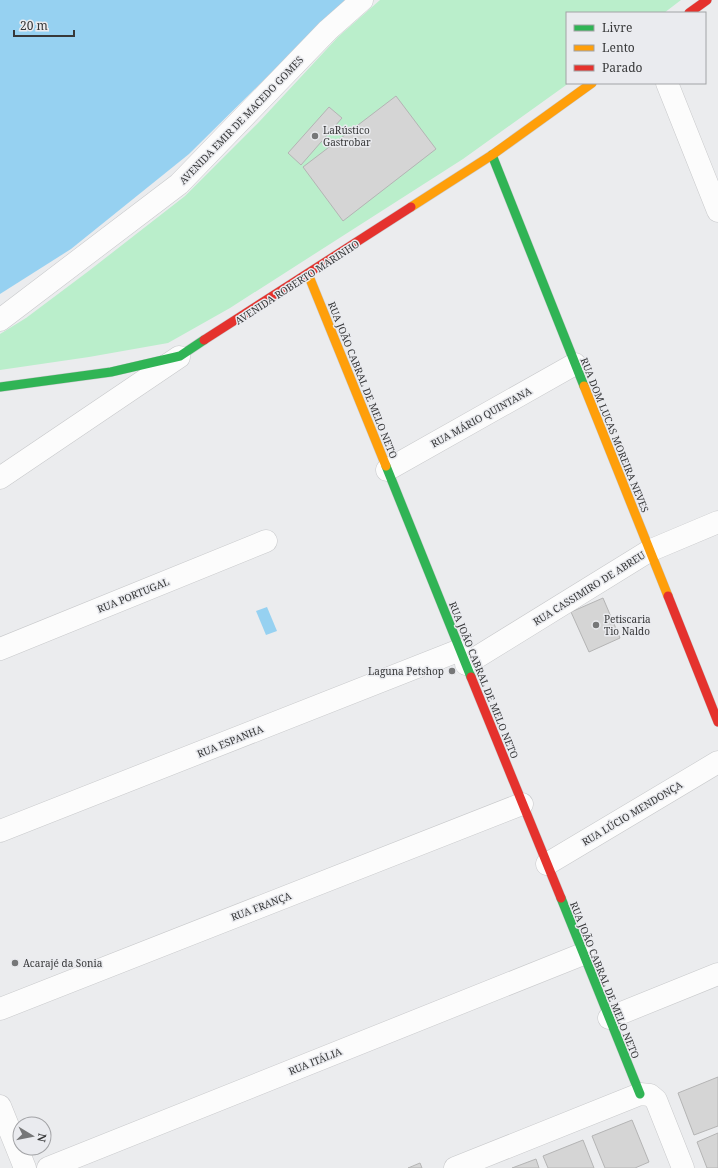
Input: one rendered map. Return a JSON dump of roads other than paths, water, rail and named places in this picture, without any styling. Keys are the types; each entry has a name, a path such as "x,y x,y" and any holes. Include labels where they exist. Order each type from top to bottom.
{"street":[{"name":"AVENIDA EMIR DE MACEDO GOMES","path":"0,320 179,184 328,30 362,0"},
{"path":"690,12 707,0"},
{"name":"AVENIDA ROBERTO MARINHO","path":"0,478 180,356 492,156 591,84"},
{"path":"667,84 718,211"},
{"name":"RUA DOM LUCAS MOREIRA NEVES","path":"492,156 718,722"},
{"name":"RUA JOÃO CABRAL DE MELO NETO","path":"308,274 640,1094"},
{"path":"0,388 111,372 180,356"},
{"name":"RUA MÁRIO QUINTANA","path":"387,470 574,364"},
{"name":"RUA CASSIMIRO DE ABREU","path":"463,657 649,551 718,522"},
{"name":"RUA PORTUGAL","path":"0,649 266,541"},
{"name":"RUA ESPANHA","path":"0,831 463,657"},
{"name":"RUA LÚCIO MENDONÇA","path":"547,864 718,762"},
{"name":"RUA FRANÇA","path":"0,1009 522,804"},
{"name":"RUA ITÁLIA","path":"48,1168 583,954"},
{"path":"609,1018 718,974"},
{"path":"455,1168 640,1094 650,1095 656,1100 683,1168"},
{"path":"0,1106 25,1168"}],"water":[{"path":"0,0 345,0 189,154 71,249 0,294"},
{"path":"267,607 277,631 266,635 256,611"}],"place":[{"name":"LaRústico Gastrobar","path":"315,136"},
{"name":"Petiscaria Tio Naldo","path":"596,625"},
{"name":"Laguna Petshop","path":"452,671"},
{"name":"Acarajé da Sonia","path":"15,963"}]}
